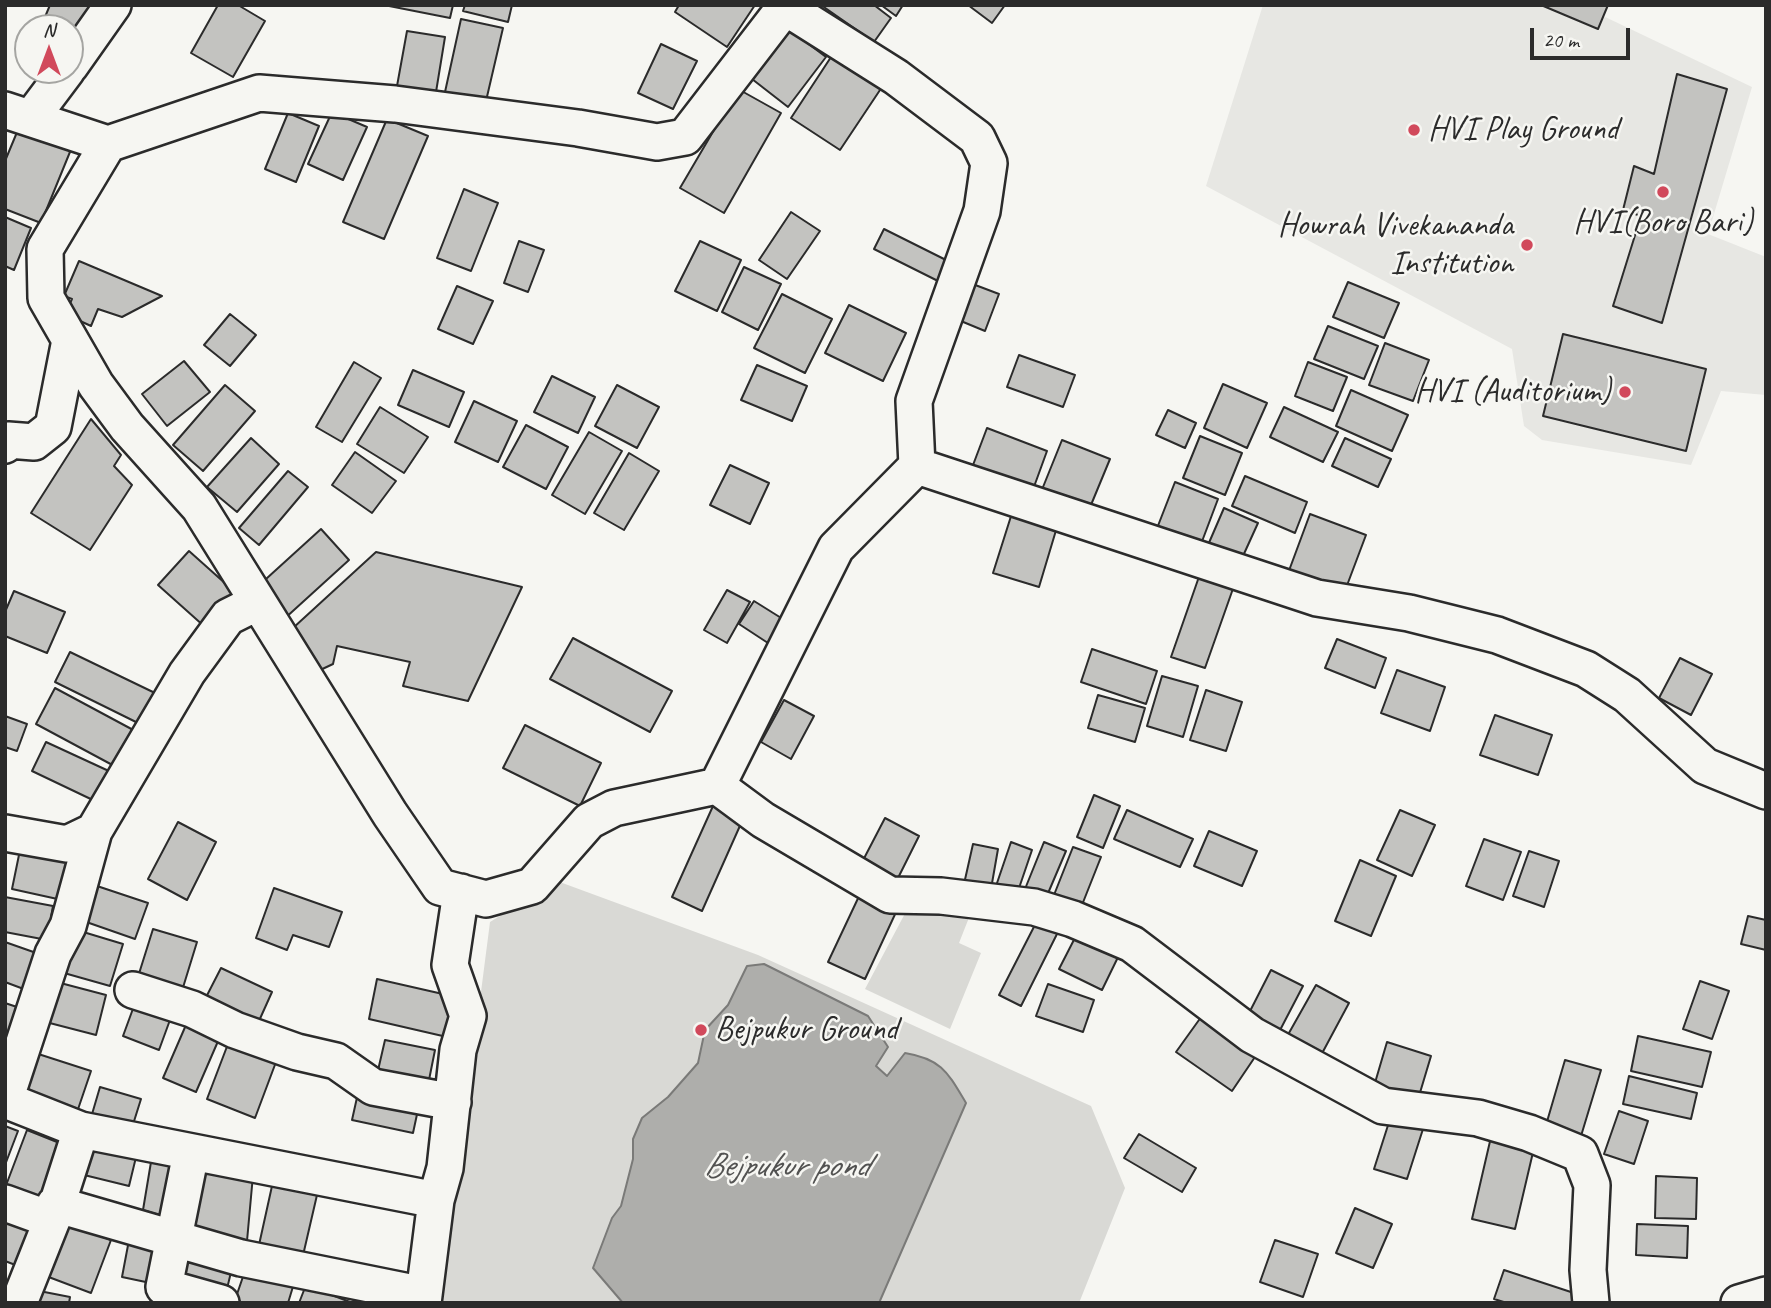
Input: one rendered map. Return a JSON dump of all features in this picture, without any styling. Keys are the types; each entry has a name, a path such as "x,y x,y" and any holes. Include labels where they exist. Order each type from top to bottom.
{"street":[{"path":"84,47 113,5"},
{"path":"51,84 18,114 108,144 259,93 395,104 578,128 657,142 685,137 785,6 896,77 977,138 989,163 982,211 914,401 917,466 836,548 716,786"},
{"path":"108,144 45,249 46,298 96,384 127,427 200,507 440,887 486,899 532,886 589,821 614,808 716,786 764,820 890,895 941,896 1034,907 1073,919 1132,944 1252,1035 1383,1106 1478,1118 1529,1133 1580,1154 1592,1185 1588,1270 1591,1303"},
{"path":"5,445 8,440 34,442 53,427 70,340"},
{"path":"917,466 1317,598 1409,614 1497,635 1586,669 1627,695 1705,766 1766,791"},
{"path":"258,602 228,617 187,673 94,831 68,926 53,954 5,1100 81,1130 436,1200"},
{"path":"5,833 67,844 94,831"},
{"path":"5,1203 54,1212 423,1299 436,1200 444,1168 458,1050 468,1016 450,965 461,892"},
{"path":"133,990 192,1009 234,1030 297,1052 336,1061 373,1087 453,1102"},
{"path":"19,1303 54,1212 81,1130"},
{"path":"191,1153 164,1287 221,1303"},
{"path":"1739,1303 1766,1295"}],"shaded area":[{"name":"Howrah Vivekananda Institution","path":"1263,5 1580,5 1752,87 1708,234 1766,257 1766,395 1721,391 1691,465 1542,440 1524,426 1512,349 1206,186"},
{"name":"Bejpukur Ground","path":"557,881 758,955 1091,1106 1125,1188 1079,1303 441,1303 490,922"},
{"path":"910,904 972,910 959,943 981,953 950,1029 865,989"}],"water":[{"name":"Bejpukur pond","path":"764,964 868,1016 888,1047 876,1066 887,1076 905,1053 928,1059 943,1069 966,1103 879,1303 623,1303 593,1268 612,1218 621,1206 633,1159 633,1139 642,1118 668,1097 698,1063 705,1030 728,1005 747,966"}],"building":[{"path":"50,5 93,5 84,24 84,14 46,14"},
{"path":"218,5 238,5 265,21 233,77 191,53"},
{"path":"384,5 453,5 450,18"},
{"path":"465,5 512,5 508,22 463,11"},
{"path":"679,5 755,5 727,47 675,12"},
{"path":"821,5 874,5 891,18 874,42"},
{"path":"881,5 903,5 896,16"},
{"path":"968,5 1005,5 992,23"},
{"path":"1541,5 1608,5 1598,29"},
{"path":"461,19 503,28 486,101 445,92"},
{"path":"790,30 826,57 788,107 752,79"},
{"path":"407,31 445,37 436,92 397,86"},
{"path":"661,44 697,61 673,109 638,93"},
{"path":"833,54 882,87 840,150 791,118"},
{"name":"HVI(Boro Bari)","path":"1677,74 1727,89 1662,323 1613,306 1641,216 1623,210 1634,166 1654,174"},
{"path":"738,89 781,113 724,213 680,188"},
{"path":"332,112 367,127 343,180 308,164"},
{"path":"288,113 319,126 296,182 265,169"},
{"path":"387,119 428,136 384,239 343,222"},
{"path":"20,125 72,147 41,223 5,209 5,161"},
{"path":"464,189 498,203 471,271 437,258"},
{"path":"791,212 820,231 787,279 759,260"},
{"path":"5,217 31,228 14,270 5,266"},
{"path":"884,229 952,263 942,283 874,249"},
{"path":"519,241 544,250 528,292 504,283"},
{"path":"700,241 741,260 717,311 675,291"},
{"path":"79,261 162,296 122,317 98,309 91,326 65,314 72,299 64,296"},
{"path":"744,267 781,284 758,330 722,312"},
{"path":"1348,282 1399,303 1384,338 1333,317"},
{"path":"970,283 999,294 985,331 956,319"},
{"path":"457,286 493,301 473,344 438,329"},
{"path":"782,294 832,319 805,373 754,348"},
{"path":"849,305 906,333 883,381 825,353"},
{"path":"230,314 256,335 230,366 204,345"},
{"path":"1328,326 1378,346 1364,379 1314,359"},
{"name":"HVI (Auditorium)","path":"1563,334 1706,369 1686,451 1543,416"},
{"path":"1385,343 1429,360 1413,401 1369,385"},
{"path":"1019,355 1075,375 1063,407 1007,387"},
{"path":"184,361 210,392 167,426 142,394"},
{"path":"354,362 381,378 342,442 316,427"},
{"path":"1308,362 1347,377 1333,411 1295,396"},
{"path":"757,365 807,386 792,421 741,400"},
{"path":"413,370 464,392 449,427 398,405"},
{"path":"552,376 595,397 578,433 534,412"},
{"path":"1223,384 1267,403 1247,448 1204,428"},
{"path":"225,385 255,411 203,471 173,445"},
{"path":"617,385 659,407 637,448 595,426"},
{"path":"1351,390 1408,415 1392,451 1336,426"},
{"path":"474,401 517,421 498,462 455,442"},
{"path":"380,407 428,437 404,473 357,444"},
{"path":"1284,407 1338,432 1323,462 1270,437"},
{"path":"1168,410 1196,423 1185,448 1156,435"},
{"path":"91,419 121,455 114,466 132,485 90,550 31,513"},
{"path":"526,425 568,447 546,489 503,467"},
{"path":"987,428 1047,451 1031,495 970,473"},
{"path":"589,432 622,451 585,514 552,495"},
{"path":"1200,436 1242,453 1225,495 1183,478"},
{"path":"251,438 279,464 237,512 207,487"},
{"path":"1345,438 1391,459 1378,487 1332,466"},
{"path":"1062,440 1110,459 1086,517 1039,497"},
{"path":"355,452 396,481 372,513 332,485"},
{"path":"629,453 659,471 624,530 594,513"},
{"path":"730,465 769,483 750,524 710,505"},
{"path":"288,471 308,487 259,545 239,528"},
{"path":"1245,476 1307,502 1295,533 1232,506"},
{"path":"1175,482 1218,499 1198,552 1154,536"},
{"path":"1224,508 1258,523 1238,567 1205,552"},
{"path":"1012,513 1057,527 1039,587 993,573"},
{"path":"1310,514 1366,535 1343,596 1287,576"},
{"path":"321,529 349,560 283,620 255,589"},
{"path":"189,551 236,593 205,627 158,585"},
{"path":"376,552 522,587 468,701 403,686 410,662 337,646 333,664 316,672 293,628"},
{"path":"1201,571 1235,583 1205,668 1171,657"},
{"path":"727,590 750,602 727,643 704,630"},
{"path":"14,591 65,612 47,653 5,636 5,612"},
{"path":"754,601 786,621 771,645 739,624"},
{"path":"573,638 672,691 650,732 550,679"},
{"path":"1337,639 1386,658 1375,688 1325,668"},
{"path":"1092,649 1157,671 1146,704 1081,682"},
{"path":"70,652 155,693 140,724 55,682"},
{"path":"1680,658 1712,674 1691,715 1659,698"},
{"path":"1397,670 1445,687 1430,731 1381,713"},
{"path":"1162,676 1198,686 1183,737 1147,726"},
{"path":"55,688 137,732 118,768 36,724"},
{"path":"1206,690 1242,702 1226,751 1190,740"},
{"path":"1098,695 1145,708 1135,742 1088,728"},
{"path":"784,700 814,716 791,759 761,742"},
{"path":"1495,715 1552,735 1538,775 1480,755"},
{"path":"5,716 27,724 17,751 5,747"},
{"path":"525,725 601,763 580,806 503,768"},
{"path":"46,742 111,772 97,802 32,771"},
{"path":"1094,795 1120,806 1103,848 1077,837"},
{"path":"713,806 743,819 702,911 672,897"},
{"path":"1127,810 1193,839 1180,867 1114,839"},
{"path":"1400,810 1435,825 1412,876 1377,860"},
{"path":"885,818 919,836 894,886 859,868"},
{"path":"178,822 216,842 187,900 148,879"},
{"path":"1209,831 1257,851 1242,886 1194,866"},
{"path":"1484,839 1521,852 1503,900 1466,886"},
{"path":"1011,842 1032,850 1017,894 996,886"},
{"path":"1044,842 1066,851 1046,898 1025,889"},
{"path":"973,844 998,849 991,889 964,884"},
{"path":"1073,847 1101,857 1080,910 1052,900"},
{"path":"20,850 70,860 62,900 12,889"},
{"path":"1529,851 1559,861 1544,907 1513,896"},
{"path":"1360,860 1396,876 1371,936 1335,921"},
{"path":"85,882 148,903 135,939 72,917"},
{"path":"274,888 342,912 329,947 293,935 287,950 256,938"},
{"path":"861,892 897,910 865,979 828,962"},
{"path":"5,897 53,906 47,940 5,932"},
{"path":"1748,916 1766,920 1766,950 1741,944"},
{"path":"1038,919 1059,930 1021,1006 999,995"},
{"path":"70,928 123,944 110,986 57,971"},
{"path":"153,929 197,942 181,994 137,980"},
{"path":"1079,930 1121,951 1102,990 1059,969"},
{"path":"5,942 42,955 29,991 5,982"},
{"path":"221,968 272,992 254,1032 201,1007"},
{"path":"1271,970 1303,986 1278,1034 1247,1017"},
{"path":"377,979 456,997 447,1037 369,1019"},
{"path":"49,980 106,995 96,1035 38,1020"},
{"path":"1700,981 1729,991 1712,1039 1683,1029"},
{"path":"1048,984 1094,1000 1083,1032 1036,1016"},
{"path":"1316,985 1349,1003 1319,1059 1285,1040"},
{"path":"138,995 174,1009 159,1050 123,1036"},
{"path":"5,1003 23,1009 5,1050"},
{"path":"1204,1013 1259,1051 1232,1091 1176,1052"},
{"path":"189,1018 222,1032 196,1092 163,1078"},
{"path":"231,1036 279,1054 255,1118 207,1099"},
{"path":"1638,1036 1711,1052 1702,1087 1631,1071"},
{"path":"385,1040 435,1050 427,1090 376,1079"},
{"path":"1387,1042 1431,1056 1416,1106 1372,1093"},
{"path":"29,1051 91,1071 74,1121 12,1100"},
{"path":"1565,1060 1601,1070 1581,1136 1546,1125"},
{"path":"1629,1076 1697,1093 1691,1119 1623,1104"},
{"path":"100,1087 141,1099 130,1134 90,1121"},
{"path":"358,1093 419,1105 413,1133 352,1120"},
{"path":"1619,1111 1648,1121 1634,1164 1604,1154"},
{"path":"1390,1119 1423,1129 1407,1179 1374,1169"},
{"path":"5,1126 18,1131 5,1165"},
{"path":"27,1130 62,1144 40,1201 5,1188"},
{"path":"1139,1134 1196,1168 1182,1192 1124,1158"},
{"path":"1491,1137 1534,1148 1515,1229 1472,1219"},
{"path":"88,1140 137,1153 129,1186 80,1174"},
{"path":"152,1156 187,1165 171,1225 159,1215 143,1210"},
{"path":"194,1167 253,1175 247,1241 184,1241"},
{"path":"1656,1176 1697,1178 1696,1219 1655,1218"},
{"path":"272,1186 317,1195 301,1264 257,1254"},
{"path":"1355,1208 1392,1224 1373,1268 1336,1253"},
{"path":"5,1222 44,1236 31,1271 5,1261"},
{"path":"67,1223 111,1240 91,1293 46,1276"},
{"path":"1637,1224 1688,1226 1687,1258 1636,1255"},
{"path":"129,1240 167,1248 160,1285 122,1277"},
{"path":"1275,1240 1318,1254 1303,1297 1260,1282"},
{"path":"177,1253 232,1268 225,1297 169,1281"},
{"path":"247,1265 295,1280 288,1303 244,1303 235,1300"},
{"path":"1504,1270 1580,1295 1578,1303 1507,1303 1494,1299"},
{"path":"306,1285 350,1302 350,1303 299,1303"},
{"path":"24,1288 70,1297 69,1303 22,1303"}],"place":[{"name":"HVI Play Ground","path":"1414,130"},
{"name":"HVI(Boro Bari)","path":"1663,192"},
{"name":"Howrah Vivekananda Institution","path":"1527,245"},
{"name":"HVI (Auditorium)","path":"1625,392"},
{"name":"Bejpukur Ground","path":"701,1030"}]}
